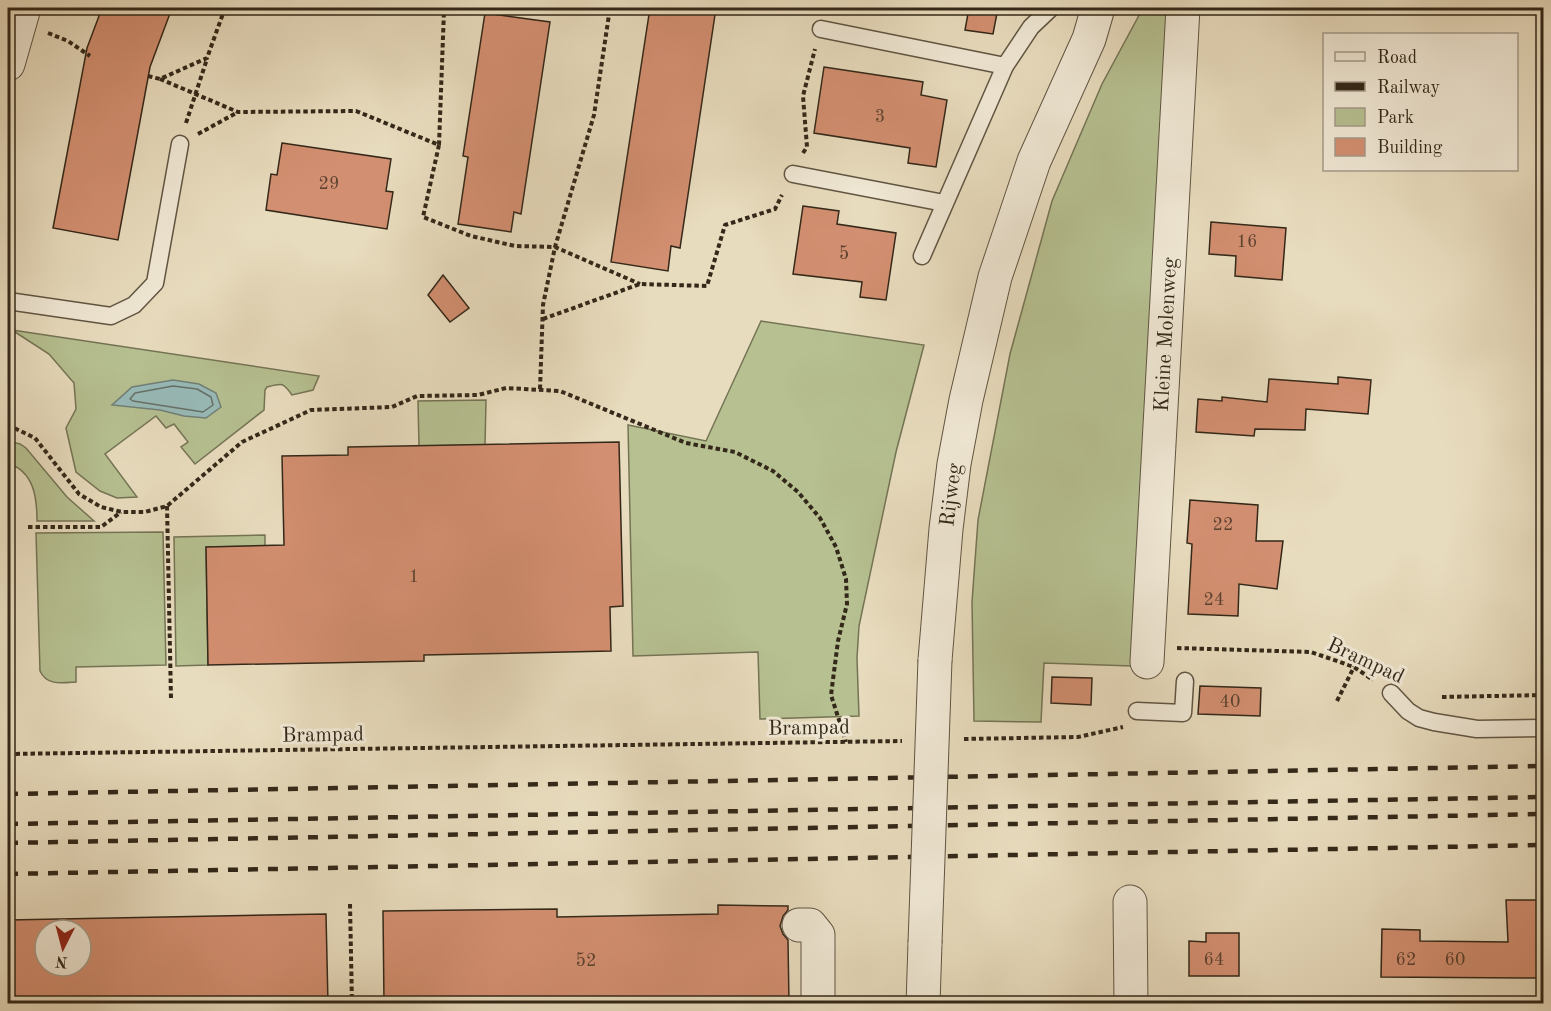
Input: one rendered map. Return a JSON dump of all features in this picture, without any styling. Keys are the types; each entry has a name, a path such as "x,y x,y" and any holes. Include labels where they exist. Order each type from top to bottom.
{"street":[{"name":"Rijweg","path":"923,1004 935,660 954,464 966,400 995,277 1034,161 1089,39 1098,8"},
{"name":"Kleine Molenweg","path":"1146,662 1183,8"},
{"path":"8,64 22,15"},
{"path":"1130,902 1131,1004"},
{"path":"799,925 810,925 818,936 818,1004"}],"lane":[{"path":"922,256 1005,66 1031,27 1051,8"},
{"path":"821,28 1005,66"},
{"path":"8,301 111,316 134,305 155,283 180,144"},
{"path":"793,174 944,203"},
{"path":"1137,711 1183,713 1185,681"},
{"path":"1391,693 1408,711 1419,718 1434,722 1477,729 1544,728"}],"path":[{"path":"180,144 225,8"},
{"path":"444,8 439,145 423,217 471,236 515,246 555,247 640,284"},
{"path":"540,389 543,305 555,247 594,115 610,8"},
{"path":"22,15 90,56"},
{"path":"543,319 640,284 707,286 724,225 776,209 807,147 803,96 821,28"},
{"path":"160,79 207,58"},
{"path":"148,76 238,111 356,111 439,145"},
{"path":"180,144 238,111"},
{"path":"8,425 35,438 79,494 101,507 122,512 145,512 167,506 242,441 311,410 392,407 417,396 478,395 506,388 560,391 686,443 735,452 773,471 798,492 820,518 836,547 846,579 847,604 838,641 831,695 846,742"},
{"path":"167,506 171,699"},
{"path":"28,527 102,527 122,512"},
{"name":"Brampad","path":"1146,662 1162,647 1311,652 1354,667 1391,693 1421,698 1544,696"},
{"path":"1337,701 1354,667"},
{"path":"962,739 1078,737 1128,725 1137,711"},
{"name":"Brampad","path":"8,754 904,741"},
{"path":"350,904 352,1004"}],"green space":[{"path":"1143,8 1164,8 1176,25 1132,666 1044,663 1041,722 974,721 972,602 978,520 1010,354 1052,201 1102,84"},
{"path":"761,321 924,345 896,452 859,626 857,658 859,716 760,719 758,652 633,656 628,425 706,441"},
{"path":"12,330 319,376 313,390 292,395 282,385 267,387 264,410 195,464 181,447 188,442 174,424 166,428 156,416 105,454 137,497 117,498 100,491 76,472 66,428 76,409 74,383 49,354"},
{"path":"486,400 485,445 419,446 418,401"},
{"path":"8,441 26,448 67,497 94,521 37,521 35,494 29,479 24,472 8,463"},
{"path":"163,532 166,665 76,667 76,682 65,683 55,683 43,676 40,671 36,533"},
{"path":"265,535 265,546 206,547 208,665 176,666 174,537"}],"water":[{"path":"173,380 199,384 216,393 221,407 206,418 112,405 132,387"}],"building":[{"path":"102,8 172,8 150,67 118,240 53,228 87,48"},
{"path":"650,8 716,8 680,248 671,246 668,271 611,262"},
{"path":"969,8 998,8 993,34 965,30"},
{"path":"485,13 550,22 521,214 514,212 511,232 458,224 468,157 463,156"},
{"path":"824,67 923,82 921,95 947,100 936,167 908,163 910,148 814,133"},
{"path":"282,143 391,159 386,191 393,192 387,229 266,210 271,174 277,175"},
{"path":"803,206 839,211 837,224 896,233 886,300 860,297 862,282 793,274"},
{"path":"1211,222 1286,228 1282,280 1235,276 1236,256 1209,254"},
{"path":"443,275 469,308 450,322 428,295"},
{"path":"1338,377 1371,380 1368,414 1306,409 1305,430 1255,429 1254,436 1196,432 1198,399 1222,401 1222,397 1267,402 1269,379 1338,384"},
{"path":"619,442 623,606 610,607 611,651 424,655 424,661 208,665 206,547 284,545 282,456 348,455 348,447"},
{"path":"1190,500 1258,505 1256,541 1283,541 1277,589 1239,584 1238,616 1188,614 1192,544 1187,543"},
{"path":"1052,677 1092,678 1091,705 1051,703"},
{"path":"1200,686 1261,688 1260,716 1198,714"},
{"path":"1506,900 1544,900 1544,978 1381,977 1382,929 1420,930 1420,941 1508,942"},
{"path":"718,905 788,906 780,926 788,940 789,1004 384,1004 383,911 557,909 557,917 718,914"},
{"path":"326,914 328,1004 8,1004 8,920 33,920 33,978 93,978 93,918"},
{"path":"1206,933 1239,933 1239,976 1189,976 1189,941 1206,942"}],"railway":[{"path":"8,794 1544,766"},
{"path":"8,824 1544,797"},
{"path":"8,843 1544,814"},
{"path":"8,874 1544,845"}]}
